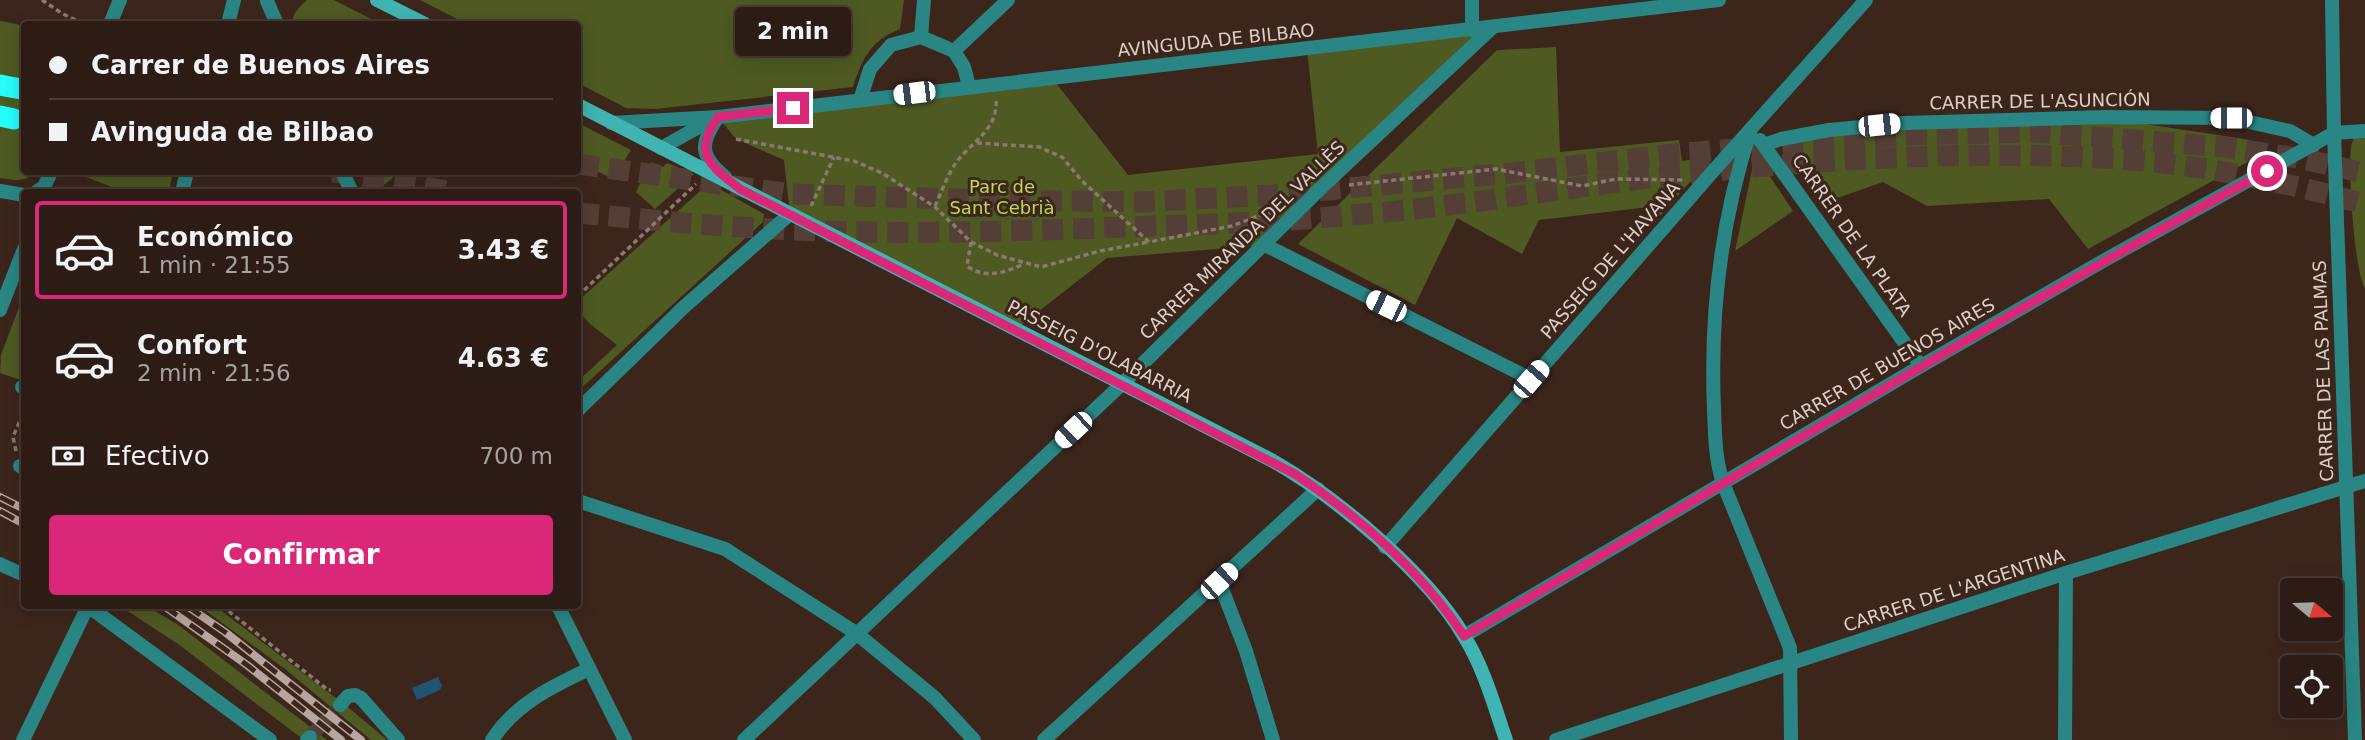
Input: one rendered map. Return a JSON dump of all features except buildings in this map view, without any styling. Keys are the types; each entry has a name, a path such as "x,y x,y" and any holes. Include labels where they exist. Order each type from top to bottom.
{"main road":[{"path":"377,0 419,21"},
{"name":"PASSEIG D'OLABARRIA","path":"581,107 1273,461 1318,489 1430,590 1464,636 1479,665 1506,740"}],"street":[{"path":"111,21 120,0"},
{"path":"229,21 234,0"},
{"path":"276,21 266,0 280,0"},
{"path":"921,37 924,0"},
{"path":"954,51 1008,0"},
{"path":"1472,0 1472,30"},
{"name":"AVINGUDA DE BILBAO","path":"611,123 718,117 995,83 1493,28 1653,4 1719,0"},
{"name":"PASSEIG DE L'HAVANA","path":"1385,547 1866,0"},
{"name":"CARRER DE LAS PALMAS","path":"2332,0 2334,133 2355,740"},
{"name":"CARRER MIRANDA DEL VALLÈS","path":"744,740 1122,384 1322,187 1493,28"},
{"path":"860,100 870,69 891,45 921,37 954,51 964,68 969,86"},
{"path":"661,148 718,117"},
{"path":"718,117 708,131 704,149 713,168 740,189"},
{"name":"CARRER DE L'ASUNCIÓN","path":"1764,145 1829,130 1905,122 2105,117 2231,118 2290,131 2314,145"},
{"path":"1752,127 1738,168 1718,276 1713,331 1716,445 1718,470 1790,648 1791,740"},
{"name":"CARRER DE LA PLATA","path":"1752,127 1920,366"},
{"path":"2334,133 2365,131"},
{"name":"CARRER DE BUENOS AIRES","path":"1464,636 1920,366 2334,133"},
{"path":"0,191 21,194"},
{"path":"581,407 685,306 790,214"},
{"path":"1265,245 1531,379"},
{"path":"0,310 21,257"},
{"name":"CARRER DE L'ARGENTINA","path":"1556,740 2066,573 2365,481"},
{"path":"1044,740 1318,489"},
{"path":"581,502 724,549 856,634 935,698 974,740"},
{"path":"0,564 21,574"},
{"path":"2065,740 2066,573"},
{"path":"1219,581 1246,651 1273,740"},
{"path":"23,740 87,609"},
{"path":"92,609 270,740"},
{"path":"559,609 625,740"},
{"path":"492,740 509,718 540,693 589,669"},
{"path":"340,705 348,696 361,698 398,740"}],"path":[{"path":"42,0 77,21"},
{"path":"935,207 957,161 989,128 996,106 995,83"},
{"path":"736,139 854,161 882,173 935,207 971,242 997,255 1041,267 1100,251 1232,226 1266,213 1276,215 1285,225"},
{"path":"977,143 1039,147 1062,157 1082,181 1150,242"},
{"path":"804,222 834,157"},
{"path":"1322,187 1496,169 1582,186 1616,179 1705,181"},
{"path":"581,293 708,173"},
{"path":"971,242 967,266 975,272 998,275 1026,263"},
{"path":"21,418 13,437 21,465"},
{"path":"226,609 328,690 339,690"}],"green space":[{"path":"307,0 334,0 375,21 292,21 296,11"},
{"path":"420,0 904,0 900,29 882,39 869,52 853,87 655,109 626,108 581,85 581,21 461,21"},
{"path":"0,21 21,26 21,175 31,175 19,180 0,178"},
{"name":"Parc de Sant Cebrià","path":"1481,29 1265,245 1107,258 1016,329 790,214 784,160 736,139 718,117 1052,78 1128,175 1318,154 1307,49"},
{"path":"1556,47 1560,152 1679,140 1682,161 1712,157 1659,217 1649,207 1539,220 1522,254 1457,218 1415,305 1298,244 1497,50"},
{"path":"2139,123 2250,140 2262,154 2088,249 2049,199 1927,206 1883,182 1823,203 1784,144 1803,139 1943,126"},
{"path":"2365,124 2365,289 2355,242 2350,160 2353,141"},
{"path":"581,125 631,150 613,179 581,163"},
{"path":"651,162 663,167 667,163 694,174 655,209 636,192"},
{"path":"1761,163 1793,211 1735,251 1752,170"},
{"path":"81,175 172,175 170,189 117,189"},
{"path":"362,175 396,175 379,189 369,189"},
{"path":"709,183 764,214 763,222 581,388 581,378 617,345 581,314 581,298"},
{"path":"21,302 21,380 0,373 1,355"},
{"path":"125,609 151,609 177,624 327,740 304,740 178,644"},
{"path":"203,609 219,609 387,740 371,740 285,669"}],"water":[{"path":"438,677 442,686 440,690 417,700 412,688"}],"tunnel":[{"path":"581,164 790,194 1140,202 1273,195 1510,173 1675,154 1905,135 2033,132 2224,147 2303,159 2365,173"},
{"path":"581,213 726,226 856,232 978,232 1195,225 1391,212 1657,177 1771,166 1887,158 2002,155 2117,159 2179,165 2273,181 2365,204"},
{"path":"351,175 436,189"},
{"path":"310,737 340,705"}],"railway":[{"path":"0,497 21,508"},
{"path":"0,511 21,522"},
{"path":"168,609 247,665 341,740"},
{"path":"191,609 225,632 361,740"}],"route":[{"path":"793,108 718,117 704,140 707,159 713,168 740,189 1295,474 1334,502 1400,561 1448,611 1464,636 1920,366 2267,171"}]}
